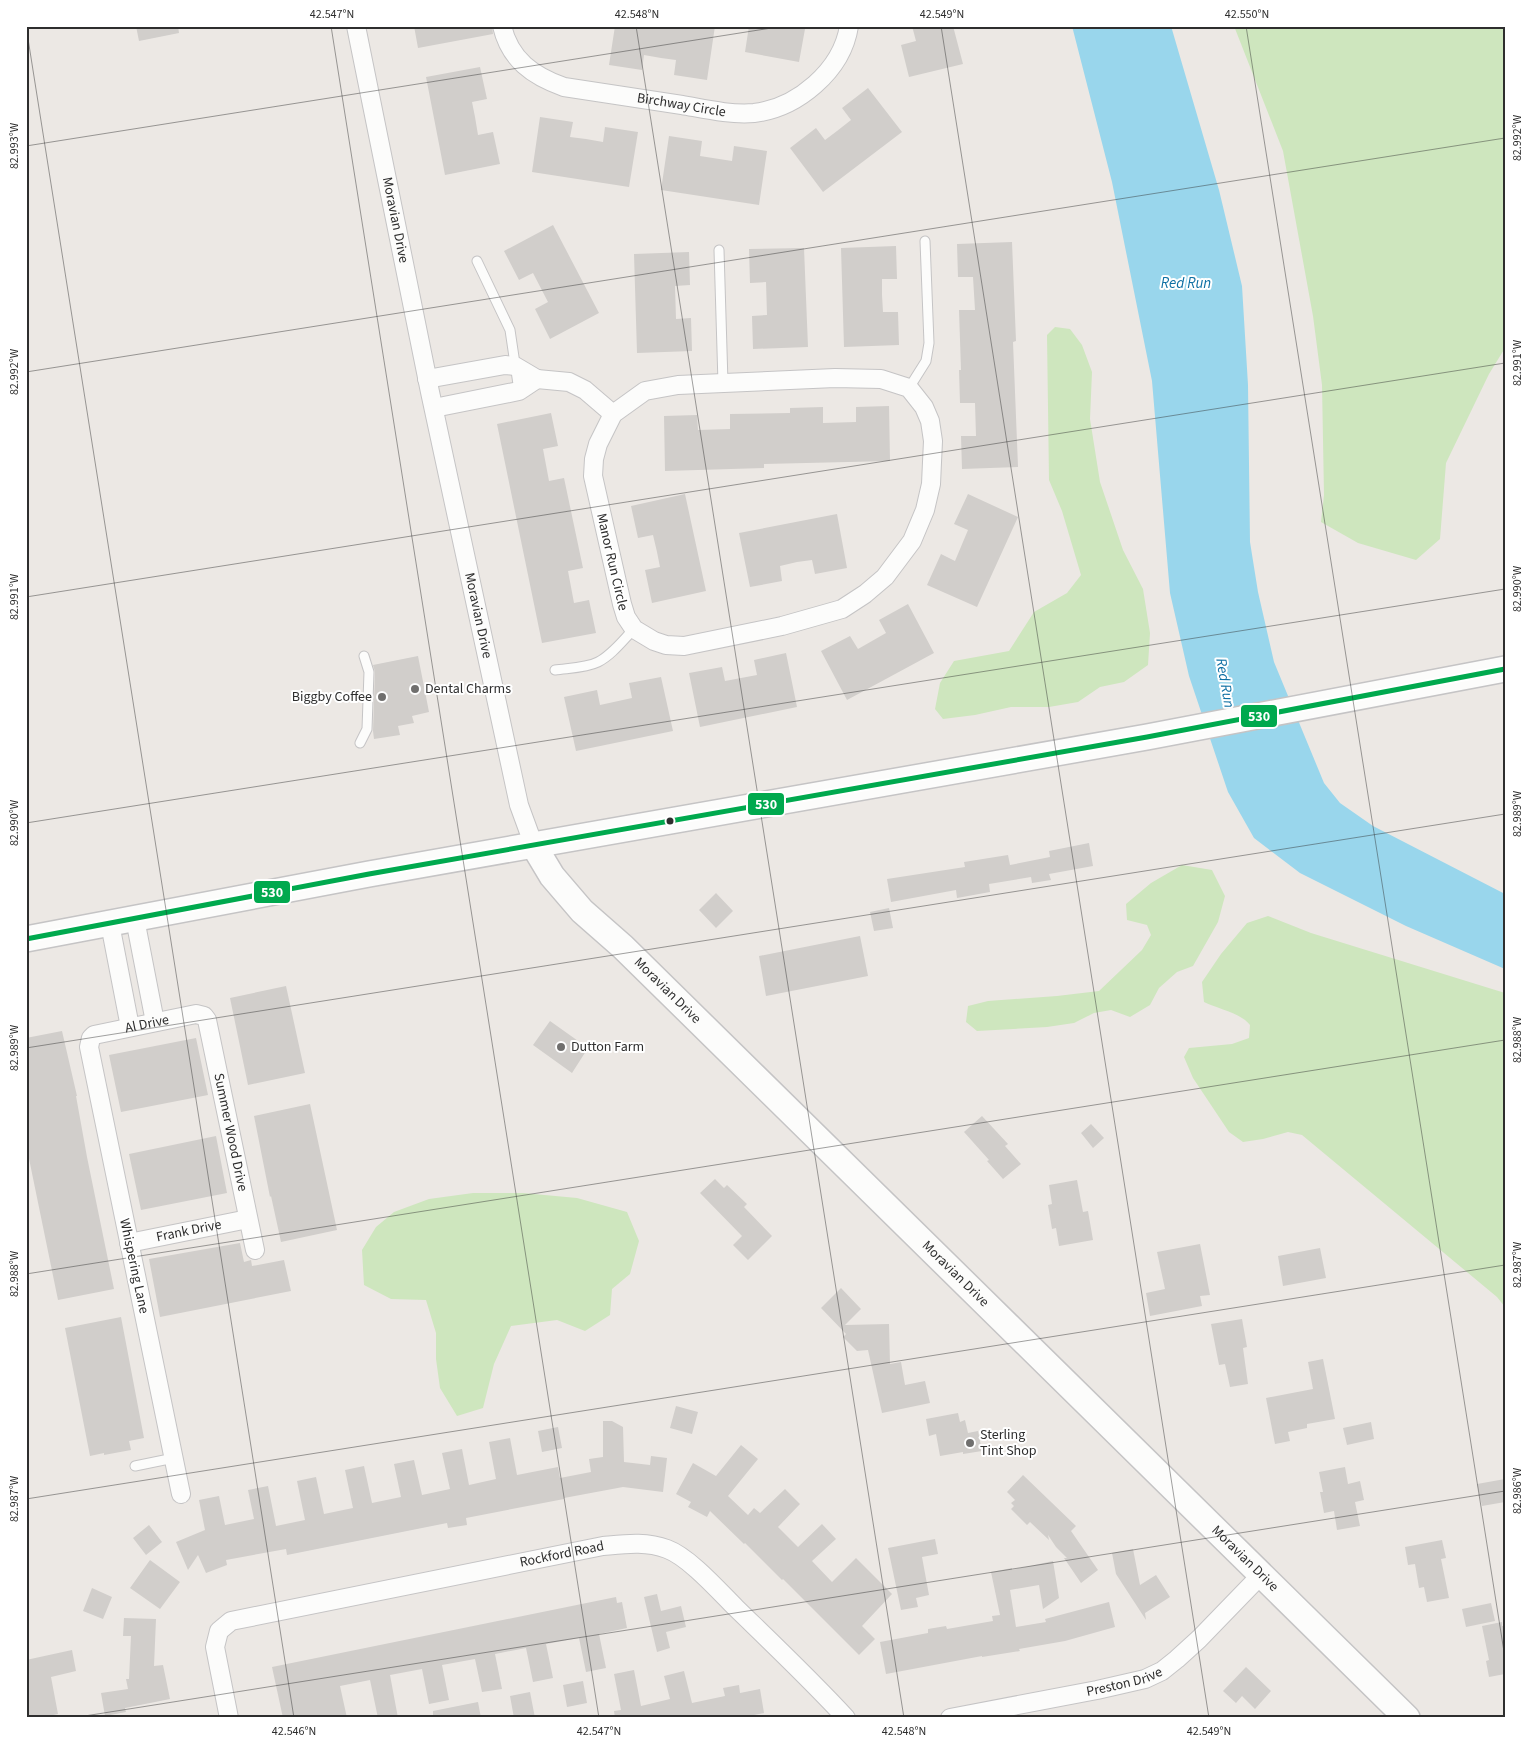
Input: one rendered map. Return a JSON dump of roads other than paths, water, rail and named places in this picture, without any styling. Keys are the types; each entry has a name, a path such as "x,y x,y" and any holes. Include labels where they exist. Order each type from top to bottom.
{"main road":[{"path":"26,939 369,874 1147,737 1505,669"},
{"name":"Moravian Drive","path":"534,846 552,876 582,911 623,947 1407,1718"}],"street":[{"name":"Moravian Drive","path":"356,26 427,379 519,805 534,846"},
{"name":"Birchway Circle","path":"502,26 511,49 535,75 549,82 564,87 736,114 769,110 783,105 813,88 824,77 841,50 850,26"},
{"path":"427,379 494,366 515,366 537,378 569,382 585,390 613,414"},
{"path":"434,408 519,392 537,378"},
{"name":"Manor Run Circle","path":"863,378 881,379 909,388 924,407 930,421 933,441 931,484 925,510 912,540 885,577 865,594 842,609 764,630 684,646 666,645 654,641 634,629 626,617 594,476 594,459 598,444 613,414 645,391 678,386 723,383 863,378"},
{"path":"135,919 155,1022"},
{"path":"110,924 130,1027"},
{"name":"Al Drive","path":"91,1038 98,1033 196,1014 204,1016"},
{"name":"Summer Wood Drive","path":"204,1016 209,1025 255,1250"},
{"name":"Whispering Lane","path":"91,1038 89,1047 181,1494"},
{"name":"Frank Drive","path":"129,1243 248,1219"},
{"name":"Rockford Road","path":"229,1718 215,1647 219,1631 231,1621 593,1548 634,1543 652,1544 669,1549 686,1560 846,1718"},
{"name":"Preston Drive","path":"950,1718 1145,1679 1162,1671 1200,1639 1261,1575"}],"lane":[{"path":"909,388 926,361 929,343 925,241"},
{"path":"719,250 723,383"},
{"path":"477,261 508,323 519,392"},
{"path":"555,670 600,661 634,629"},
{"path":"360,743 367,730 369,672 364,656"},
{"path":"135,1466 174,1458"}],"water":[{"name":"Red Run","path":"1072,26 1171,26 1219,190 1242,286 1248,385 1250,542 1258,592 1274,662 1324,783 1340,803 1373,826 1505,894 1505,969 1406,926 1300,873 1254,838 1228,792 1189,676 1170,593 1152,381 1112,182"}],"place":[{"name":"Dental Charms","path":"415,689"},
{"name":"Biggby Coffee","path":"382,697"},
{"name":"Dutton Farm","path":"561,1047"},
{"name":"Sterling Tint Shop","path":"970,1443"}]}
